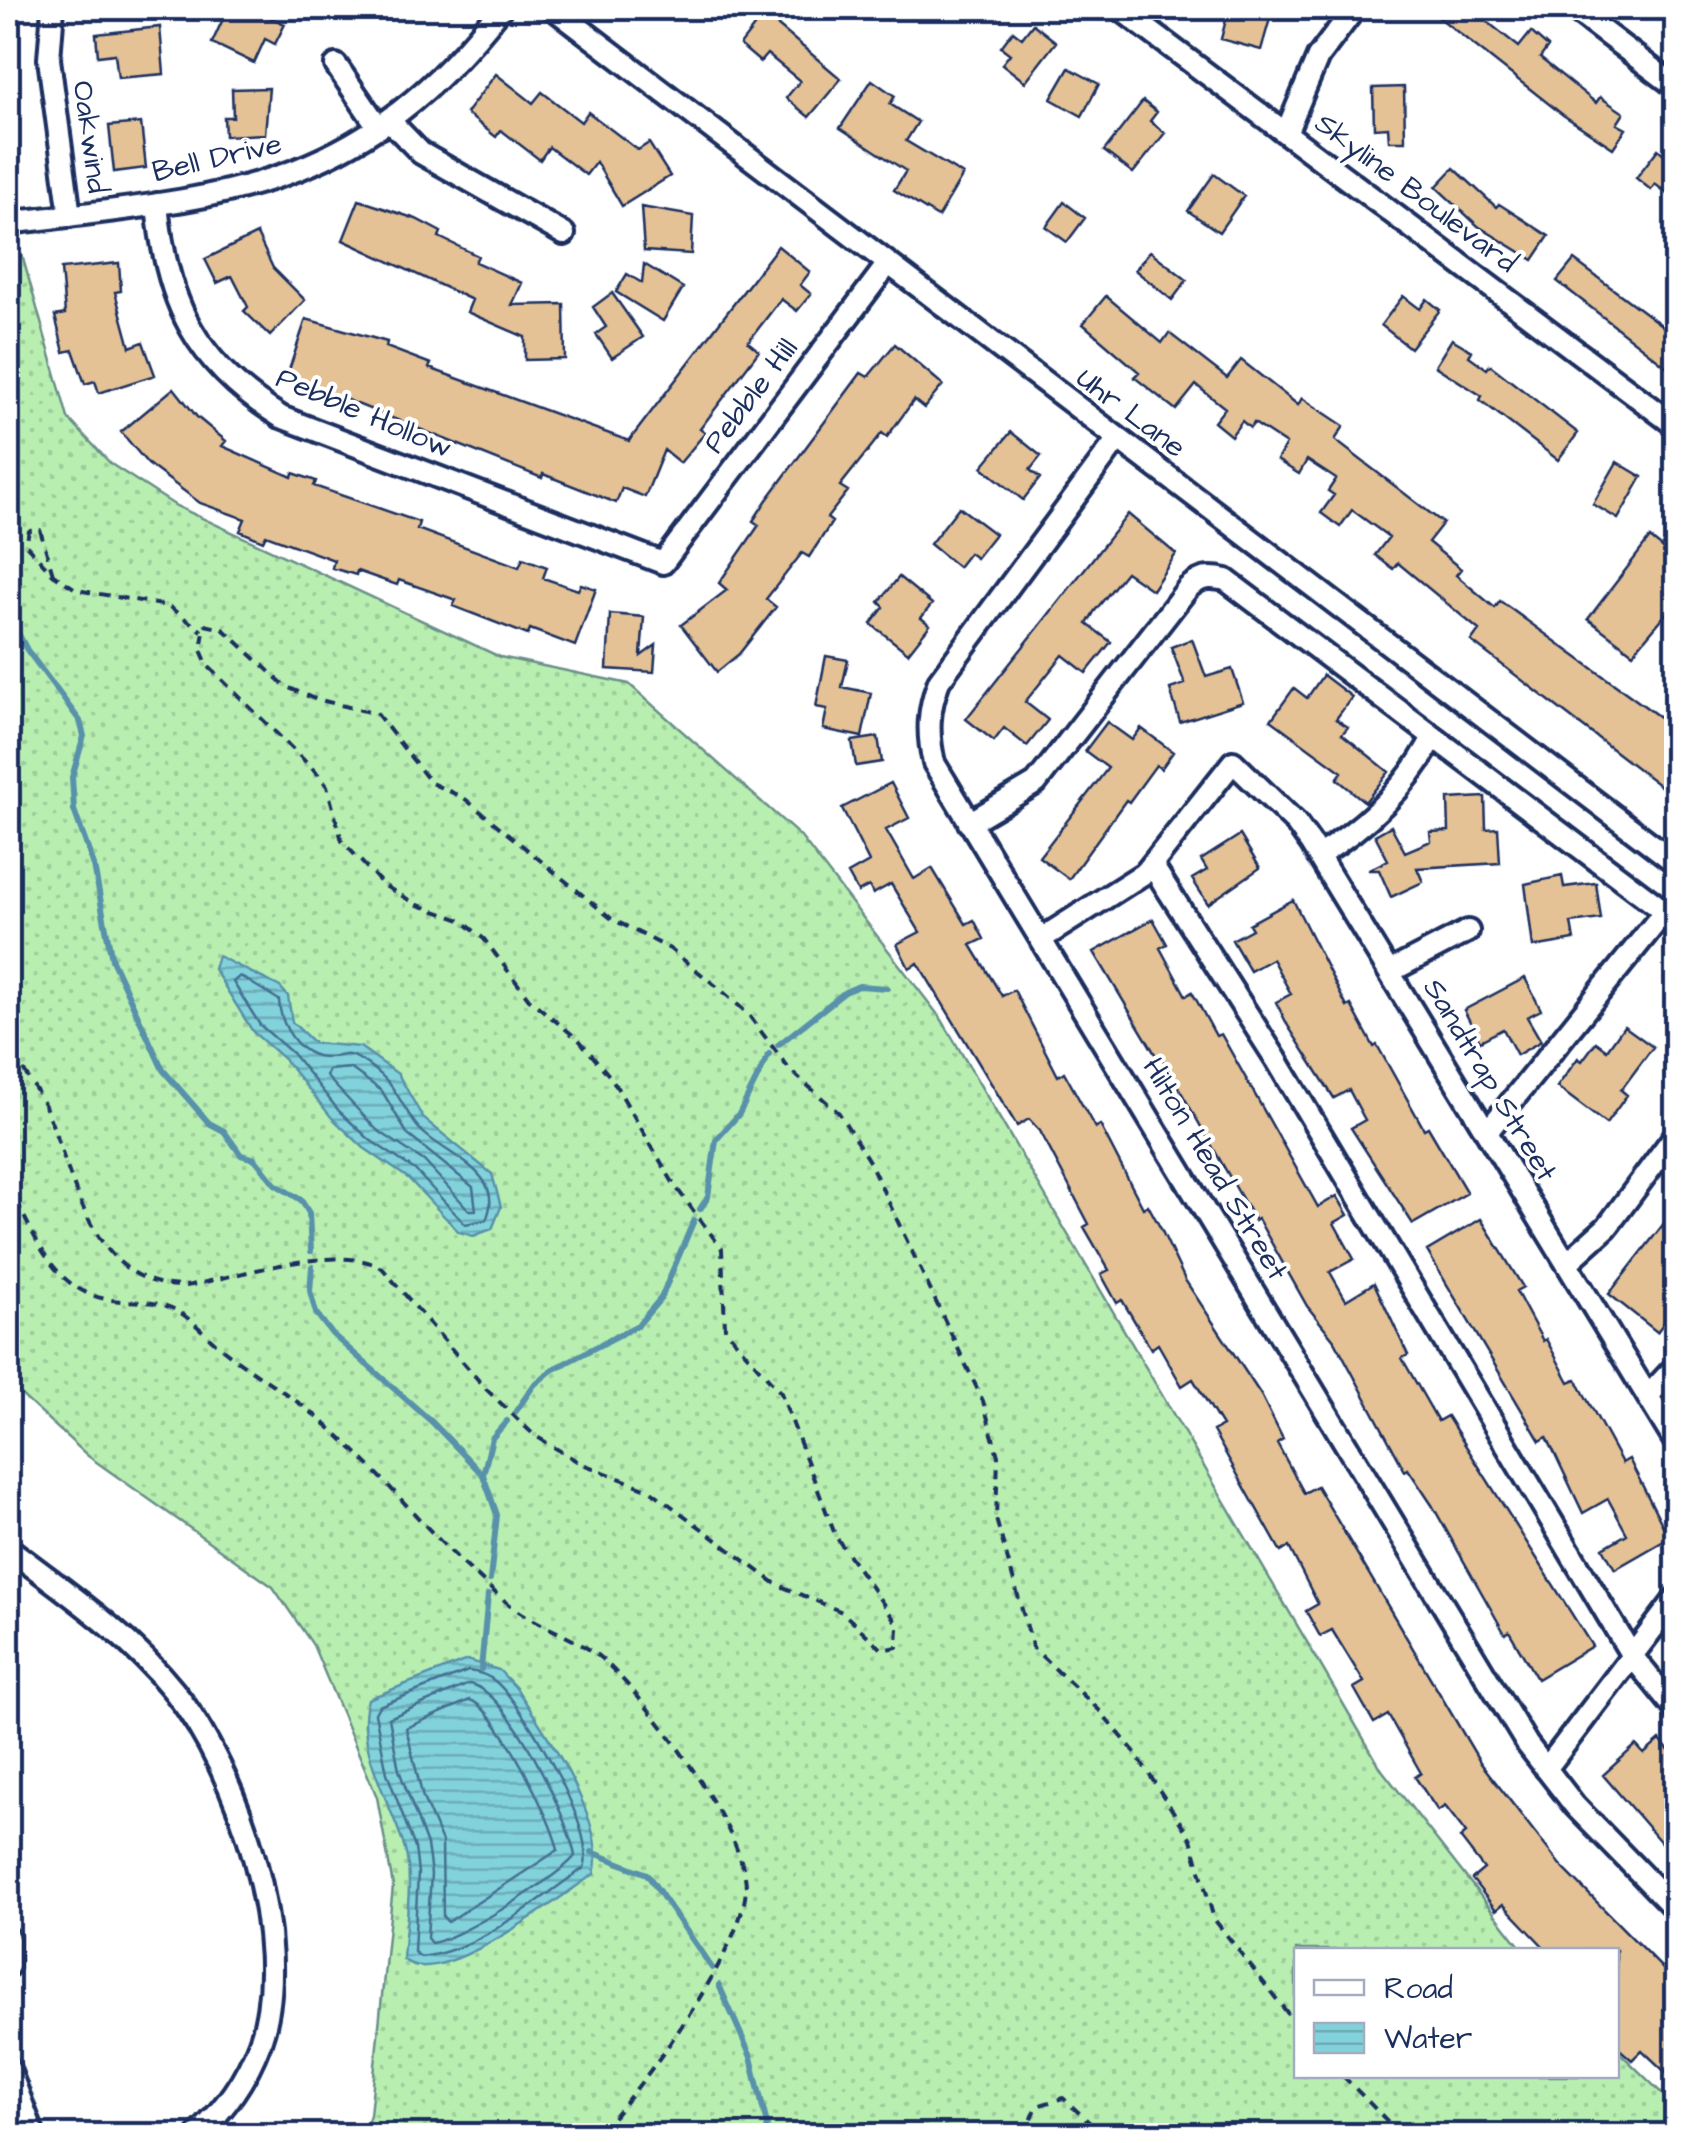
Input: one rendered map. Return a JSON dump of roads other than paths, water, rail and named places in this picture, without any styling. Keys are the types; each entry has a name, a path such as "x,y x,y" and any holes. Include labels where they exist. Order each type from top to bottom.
{"street":[{"name":"Oakwind","path":"54,8 49,59 70,216"},
{"name":"Bell Drive","path":"8,223 250,188 328,159 384,124 438,79 500,8"},
{"name":"Uhr Lane","path":"553,8 1118,440 1673,852"},
{"name":"Skyline Boulevard","path":"1118,8 1676,426"},
{"path":"1286,133 1318,57 1354,8"},
{"path":"1572,8 1676,87"},
{"path":"336,65 384,124 421,154 564,234"},
{"name":"Pebble Hollow","path":"157,204 166,270 180,308 210,360 240,391 281,417 664,563"},
{"name":"Pebble Hill","path":"664,563 887,265"},
{"name":"Hilton Head Street","path":"1118,440 939,681 930,706 928,736 934,763 1480,1669 1575,1806 1676,1910"},
{"path":"968,822 1045,774 1200,578 1226,580 1671,916 1487,1132"},
{"path":"1318,856 1364,826 1421,761 1433,737"},
{"name":"Sandtrap Street","path":"1152,865 1233,762 1296,823 1676,1443"},
{"path":"1041,939 1130,884 1152,865 1276,1059 1632,1656 1676,1710"},
{"path":"1389,972 1468,932"},
{"path":"1567,1263 1607,1228 1676,1134"},
{"path":"1648,1396 1676,1366"},
{"path":"8,1548 111,1626 145,1658 202,1731 242,1814 264,1904 267,2009 261,2039 245,2078 222,2112 197,2136"},
{"path":"1546,1769 1676,1598"},
{"path":"8,1941 8,1966"},
{"path":"8,2067 34,2136"}],"water":[{"path":"218,956 280,987 288,996 292,1022 314,1043 360,1047 398,1074 423,1118 492,1174 501,1207 492,1229 473,1236 459,1232 408,1178 364,1148 332,1118 285,1060 253,1032 214,969"},
{"path":"467,1660 499,1670 516,1688 557,1752 592,1829 594,1874 499,1938 443,1963 420,1966 403,1959 408,1862 370,1756 365,1718 368,1699"}],"waterway":[{"path":"8,614 27,650 80,721 84,736 72,777 74,810 94,866 112,960 163,1070 209,1123 224,1131 241,1155 255,1159 275,1184 301,1200 309,1213 311,1251"},
{"path":"778,1045 845,992 859,986 887,988"},
{"path":"700,1209 708,1197 716,1140 739,1114 769,1054"},
{"path":"516,1411 534,1385 552,1370 638,1325 661,1298 694,1220"},
{"path":"312,1267 310,1291 316,1313 332,1334 432,1422 483,1475 497,1515 490,1580"},
{"path":"483,1475 492,1438 507,1421"},
{"path":"481,1669 488,1595"},
{"path":"592,1852 647,1874 712,1968"},
{"path":"719,1985 751,2057 767,2125 765,2136"}]}
